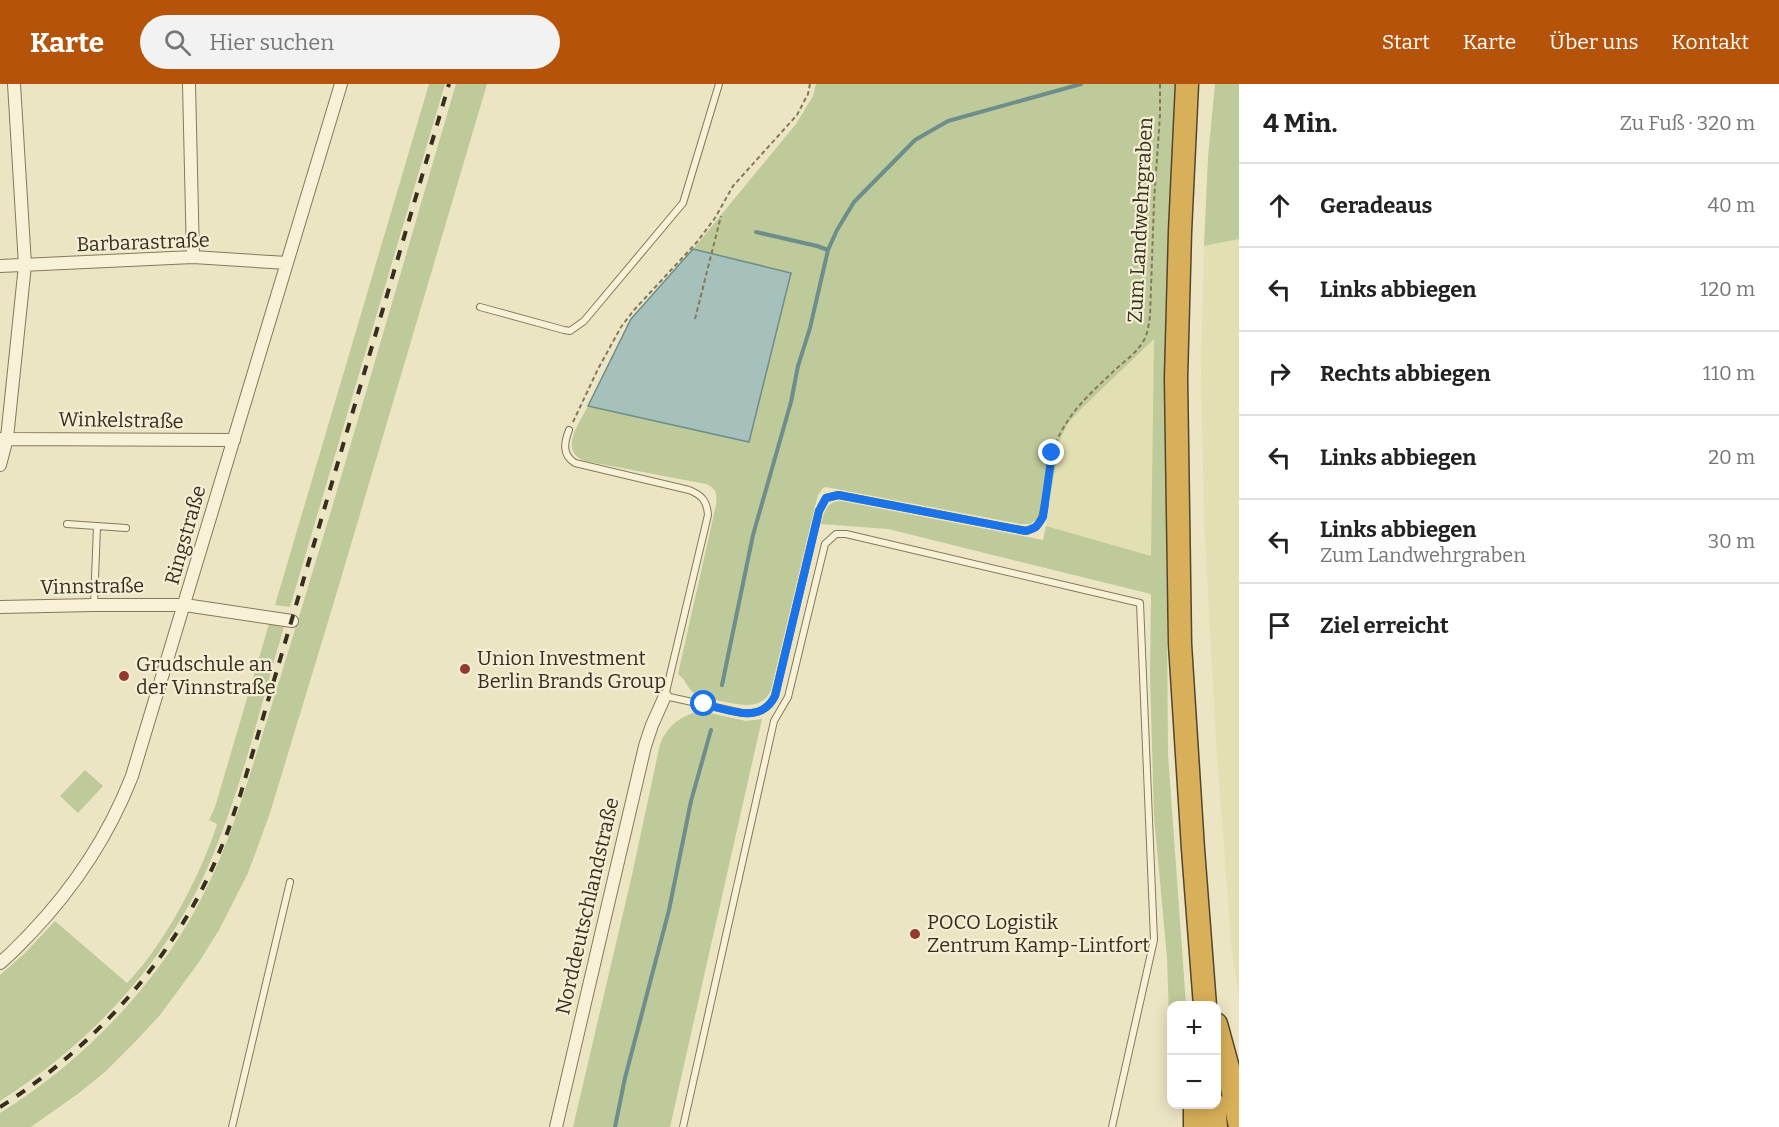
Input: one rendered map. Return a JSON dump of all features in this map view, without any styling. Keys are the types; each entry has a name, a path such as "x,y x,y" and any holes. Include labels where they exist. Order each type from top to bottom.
{"highway":[{"path":"1187,84 1176,378 1180,644 1204,1001"},
{"path":"1199,1001 1202,980"},
{"path":"1202,980 1209,1001"},
{"path":"1221,1042 1239,1122"},
{"path":"1195,1109 1195,1127"},
{"path":"1214,1109 1216,1127"}],"street":[{"path":"0,465 25,265 14,84"},
{"path":"189,84 194,257"},
{"name":"Ringstraße","path":"0,963 48,914 82,871 123,799 185,604 341,84"},
{"name":"Barbarastraße","path":"0,266 194,257 287,263"},
{"name":"Winkelstraße","path":"4,438 234,440"},
{"name":"Vinnstraße","path":"0,607 185,604 291,621"},
{"name":"Norddeutschlandstraße","path":"556,1127 645,746 665,696"}],"lane":[{"path":"480,307 570,331 584,321 683,203 719,84"},
{"path":"569,430 565,441 565,453 575,464 689,490 704,499 708,515 665,696 752,714 765,709 775,696 819,511 826,498 838,495 1026,531 1040,523 1045,503"},
{"path":"67,524 126,528"},
{"path":"94,604 97,526"},
{"path":"683,1127 774,722 788,697 825,544 836,534 846,534 1140,603 1155,940 1112,1127"},
{"path":"232,1127 290,882"}],"path":[{"path":"569,430 621,327 697,242 715,218 733,186 797,116 808,94 810,84"},
{"name":"Zum Landwehrgraben","path":"1045,503 1052,453 1062,429 1090,393 1136,350 1148,330 1160,84"},
{"path":"695,319 721,216"}],"shaded area":[{"path":"1239,239 1239,996 1232,954 1216,741 1204,521 1201,369 1204,246"},
{"path":"1154,338 1151,556 1046,526 1050,491 1061,437 1069,422"}],"green space":[{"path":"429,84 445,84 290,607 275,605"},
{"path":"456,84 487,84 334,602 270,813 248,873 219,930 199,962 160,1015 135,1042 106,1071 31,1127 0,1127 0,1113 57,1073 108,1026 132,1000 174,945 212,877 243,796 294,633"},
{"path":"816,84 1179,84 1173,141 1165,335 1168,754 1186,1001 1169,1001 1167,958 1154,816 1150,676 1151,594 888,529 821,524 829,505 841,501 1043,540 1046,526 1151,556 1154,339 1069,422 1061,437 1048,508 1041,506 1038,519 1030,524 823,488 816,502 771,690 767,697 756,704 734,704 700,696 691,691 678,674 716,505 714,490 706,484 585,461 577,457 573,451 573,437 588,406 749,442 791,274 693,249 796,124 813,96"},
{"path":"1215,84 1239,84 1239,239 1204,246 1208,157"},
{"path":"269,624 284,627 245,765 217,845 200,884 179,922 156,957 100,1021 69,1050 0,1101 0,975 24,954 55,921 127,983 154,950 180,908 202,864 217,824 209,820 215,807"},
{"path":"701,711 746,721 762,719 670,1127 573,1127 660,744 676,722 687,715"},
{"path":"85,770 103,786 78,813 60,796"}],"water":[{"path":"693,249 791,273 749,442 588,406 631,319"}],"waterway":[{"path":"722,685 753,535 791,402 828,250 837,230 854,202 915,140 948,121 1081,84"},
{"path":"756,232 828,250"},
{"path":"615,1127 625,1078 669,910 691,801 711,730"}],"railway":[{"path":"0,1107 71,1054 103,1025 132,992 160,958 184,921 223,843 240,796 449,84"}],"place":[{"name":"Union Investment Berlin Brands Group","path":"465,669"},
{"name":"Grudschule an der Vinnstraße","path":"124,676"},
{"name":"POCO Logistik Zentrum Kamp-Lintfort","path":"915,934"}],"route":[{"path":"704,704 752,714 765,709 771,703 775,696 819,511 826,498 838,495 1026,531 1036,527 1043,517 1052,453"}]}
